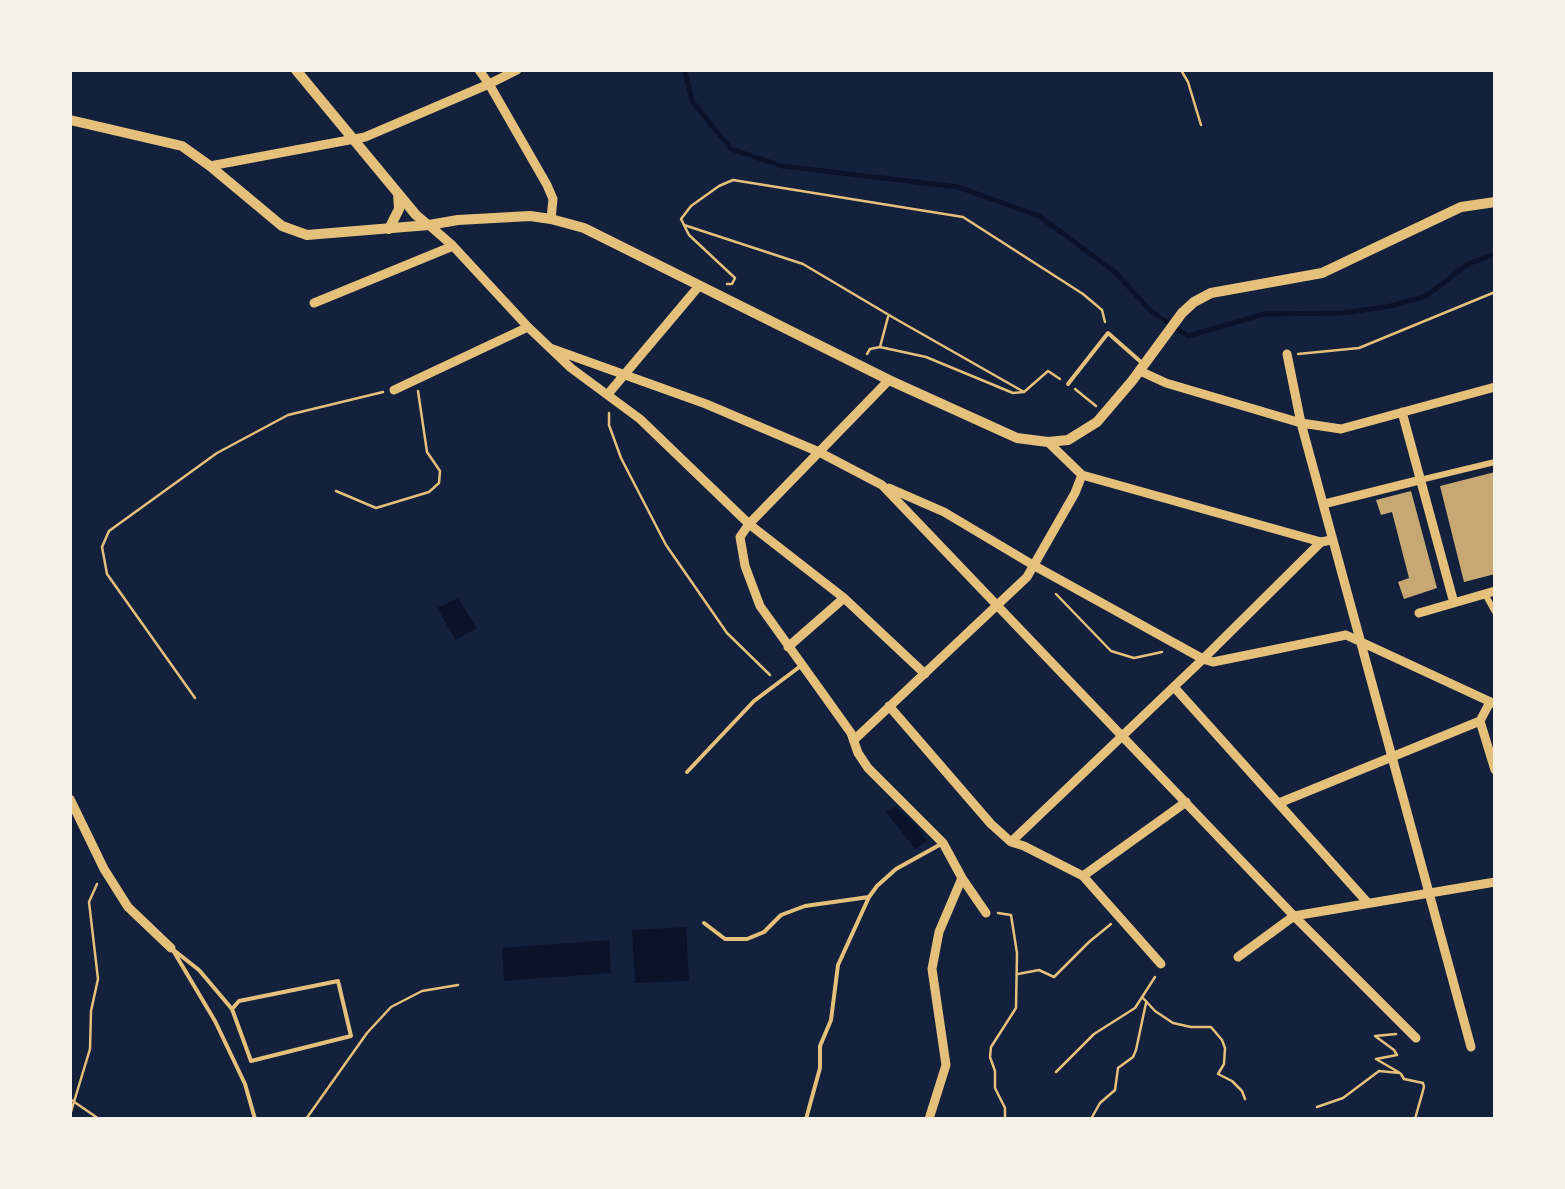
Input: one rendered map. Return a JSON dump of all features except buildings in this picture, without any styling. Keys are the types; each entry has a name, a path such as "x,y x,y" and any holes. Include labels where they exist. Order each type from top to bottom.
{"street":[{"path":"296,70 416,215 453,246 528,327 571,368 640,419 750,524 844,598 925,674"},
{"path":"479,70 553,199 551,219"},
{"path":"210,166 365,137 517,70"},
{"path":"70,120 182,146 282,226 307,235 530,216 584,228 890,380 1017,438 1048,442 1068,440 1097,422 1194,302 1212,293 1322,273 1461,206 1495,202"},
{"path":"389,228 399,209 398,192"},
{"path":"314,303 453,246"},
{"path":"608,394 699,286"},
{"path":"394,390 528,327"},
{"path":"550,348 706,404 819,452 944,512 1203,659 1213,662 1346,635 1493,703 1480,721 1279,803"},
{"path":"1287,354 1324,504 1326,541 1362,642 1471,1047"},
{"path":"1142,368 1166,383 1301,423 1341,429 1495,387"},
{"path":"890,380 750,524 740,538 745,566 760,606 855,739 868,768 942,843 986,913"},
{"path":"1402,412 1454,603"},
{"path":"1048,442 1082,476 1326,541"},
{"path":"1324,504 1495,462"},
{"path":"855,739 1028,578 1082,476"},
{"path":"882,485 1294,916 1416,1038"},
{"path":"1011,842 1326,541"},
{"path":"1419,613 1490,593 1495,612"},
{"path":"788,647 844,598"},
{"path":"1174,687 1367,902"},
{"path":"890,706 991,824 1011,842 1083,876 1162,964"},
{"path":"1480,721 1495,770"},
{"path":"70,799 104,869 128,907 171,948"},
{"path":"1083,876 1186,802"},
{"path":"929,1119 946,1064 932,969 939,932 962,878"},
{"path":"1238,957 1294,916 1495,882"}],"lane":[{"path":"1068,384 1108,333 1142,368"},
{"path":"687,772 754,700 802,665"},
{"path":"806,1119 820,1068 820,1046 831,1020 838,965 869,897 896,869 942,843"},
{"path":"704,923 725,938 746,939 764,932 782,914 806,906 869,897"},
{"path":"171,948 199,970 232,1009 251,1061 352,1036 338,981 239,1001 232,1009"},
{"path":"171,948 215,1022 245,1084 255,1119"}],"path":[{"path":"1181,70 1201,126"},
{"path":"718,296 724,284 732,284 735,278 689,235 681,219 691,206 733,180 963,217 1083,294 1102,310 1108,333"},
{"path":"684,225 803,264 1024,392"},
{"path":"1287,354 1359,348 1495,292"},
{"path":"880,348 888,315"},
{"path":"859,365 870,349 880,348 926,357 1014,393 1024,392 1048,371 1104,414"},
{"path":"336,491 376,508 429,492 439,483 440,471 427,452 416,379"},
{"path":"194,698 107,574 102,547 108,532 217,453 288,415 394,390"},
{"path":"608,394 609,425 621,458 666,545 727,633 778,683"},
{"path":"1050,575 1056,595 1111,652 1134,658 1182,647"},
{"path":"70,1115 90,1049 91,1011 98,979 90,902 104,869"},
{"path":"986,913 1011,915 1017,954 1016,1008 991,1047 990,1057 1006,1119"},
{"path":"1017,974 1039,970 1054,977 1120,917"},
{"path":"1090,1119 1115,1090 1118,1068 1136,1050 1144,1000 1162,964"},
{"path":"306,1119 390,1007 422,992 458,986"},
{"path":"1056,1072 1094,1034 1144,1000"},
{"path":"1144,1000 1173,1023 1211,1026 1225,1048 1224,1064 1218,1074 1232,1080 1245,1099"},
{"path":"1415,1119 1423,1083 1404,1079 1376,1058 1397,1055 1375,1036 1395,1034 1407,1041 1416,1038"},
{"path":"1317,1107 1343,1098 1379,1071 1400,1073"},
{"path":"72,1101 99,1119"},
{"path":"1096,1110 1097,1119"}],"water":[{"path":"458,598 477,628 456,640 437,608"},
{"path":"896,807 927,841 915,849 886,812"},
{"path":"686,927 689,981 635,983 632,930"},
{"path":"609,940 611,973 504,981 502,948"}],"waterway":[{"path":"685,70 692,101 731,149 782,166 958,187 1039,216 1115,272 1151,311 1188,336 1264,314 1343,313 1391,306 1426,296 1468,264 1495,254"}]}
